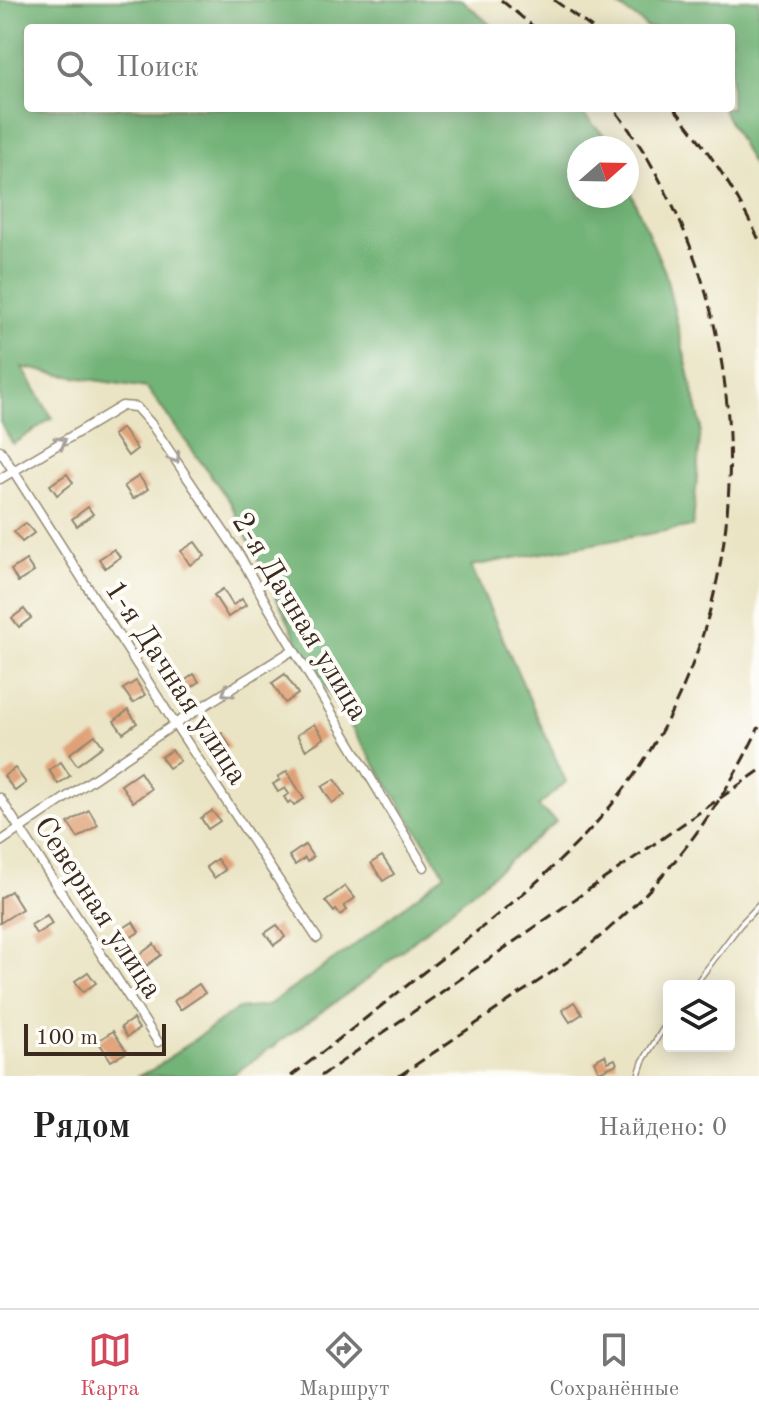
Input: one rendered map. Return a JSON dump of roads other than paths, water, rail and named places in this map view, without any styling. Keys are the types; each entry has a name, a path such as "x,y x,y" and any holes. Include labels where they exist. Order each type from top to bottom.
{"street":[{"name":"2-я Дачная улица","path":"13,471 122,406 136,407 152,425 240,556 424,867"},
{"name":"1-я Дачная улица","path":"0,450 175,724 317,938"},
{"path":"0,479 13,471"},
{"path":"0,842 175,724 293,650"},
{"name":"Северная улица","path":"0,798 158,1042"}],"lane":[{"path":"699,980 759,905"},
{"path":"638,1076 643,1061 663,1029"}],"railway":[{"path":"501,0 530,24"},
{"path":"554,0 587,24"},
{"path":"291,1076 504,909 580,841 624,789 664,727 694,661 715,591 726,519 729,446 723,374 708,302 685,233 653,168 616,112"},
{"path":"677,112 721,171 759,240"},
{"path":"399,1076 579,953 635,905 696,834 730,782 759,727"},
{"path":"321,1076 759,771"}]}
